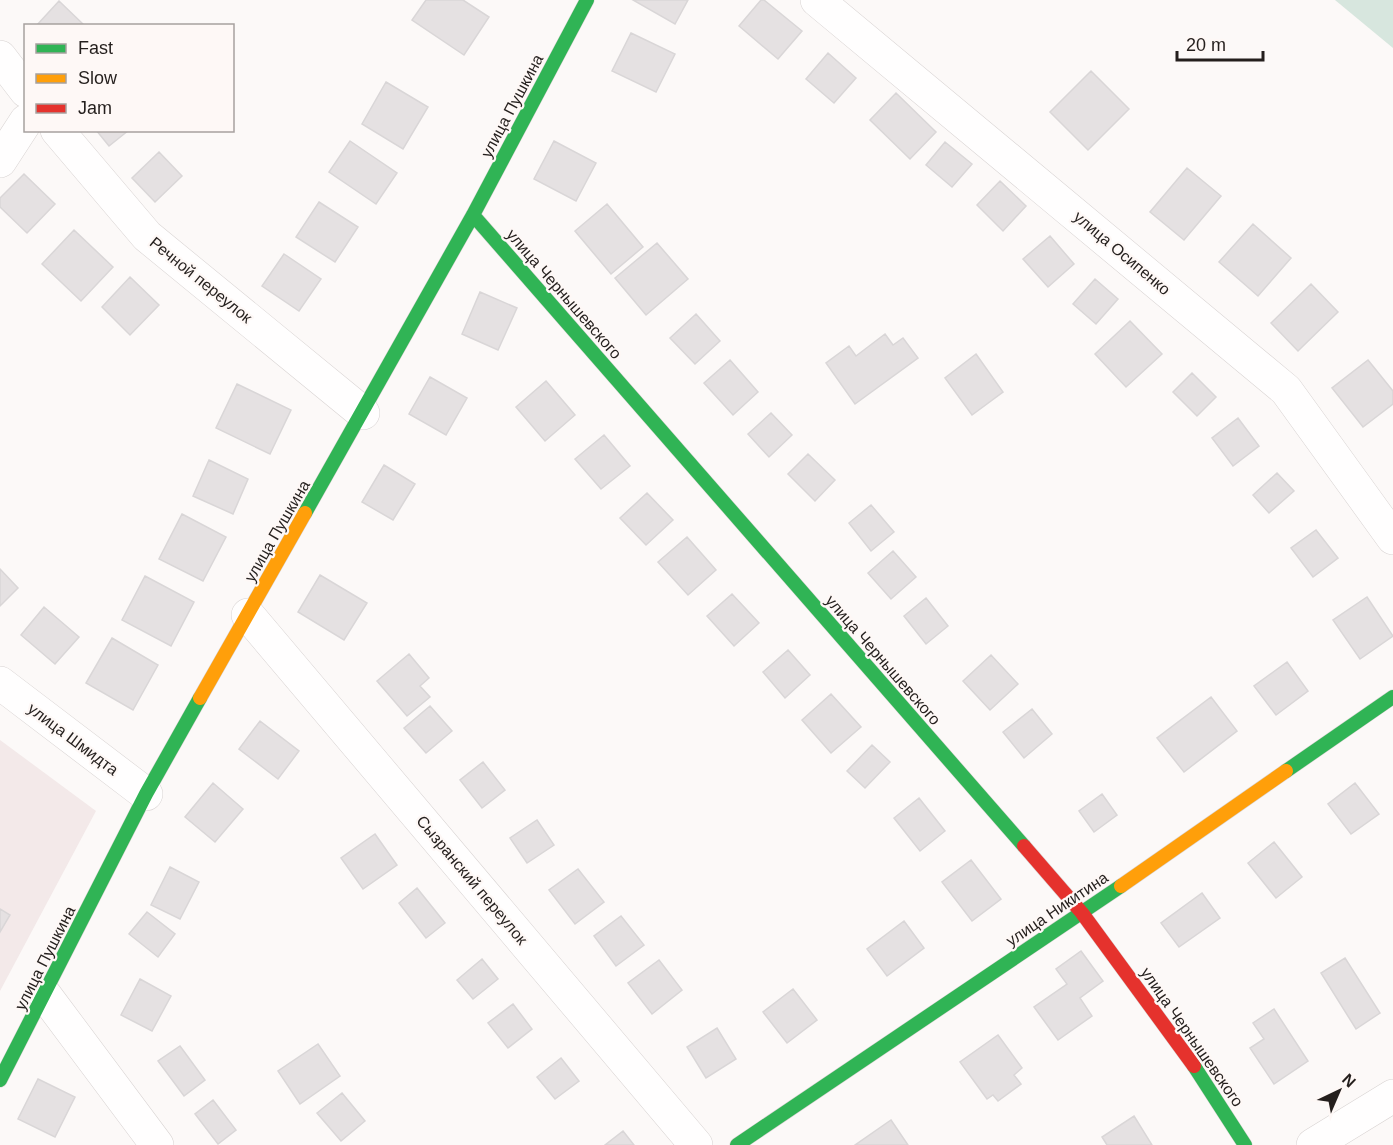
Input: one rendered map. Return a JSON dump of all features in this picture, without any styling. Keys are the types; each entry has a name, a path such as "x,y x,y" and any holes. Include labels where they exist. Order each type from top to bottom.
{"street":[{"name":"улица Пушкина","path":"0,1080 146,794 473,215 587,0"},
{"name":"улица Осипенко","path":"817,0 1286,390 1393,538"},
{"path":"0,57 24,88"},
{"path":"0,161 24,124"},
{"name":"Речной переулок","path":"59,132 147,236 363,413"},
{"name":"улица Чернышевского","path":"473,215 1082,913 1183,1049 1245,1145"},
{"name":"Сызранский переулок","path":"248,615 696,1145"},
{"name":"улица Шмидта","path":"0,683 146,794"},
{"name":"улица Никитина","path":"737,1145 1082,913 1393,697"},
{"path":"45,995 157,1145"},
{"path":"1313,1145 1393,1096"}],"shaded area":[{"path":"1335,0 1393,0 1393,48"},
{"path":"0,740 96,811 0,991"}],"building":[{"path":"426,0 463,0 489,17 464,55 412,20"},
{"path":"633,0 688,0 675,24"},
{"path":"761,0 764,0 802,31 778,59 739,26"},
{"path":"59,1 83,24 38,24"},
{"path":"631,33 675,54 656,92 612,71"},
{"path":"828,53 856,78 834,103 806,79"},
{"path":"1091,71 1129,109 1088,150 1050,112"},
{"path":"386,82 428,107 403,149 362,124"},
{"path":"896,93 936,132 910,159 870,120"},
{"path":"98,132 126,132 109,146"},
{"path":"350,141 397,173 376,204 329,172"},
{"path":"554,141 596,163 576,201 534,179"},
{"path":"945,142 972,164 952,187 926,165"},
{"path":"159,152 182,176 155,202 132,178"},
{"path":"1187,168 1221,196 1184,240 1150,212"},
{"path":"24,174 55,204 27,233 0,207 0,198"},
{"path":"1000,181 1026,206 1003,231 977,205"},
{"path":"319,202 358,227 335,262 296,237"},
{"path":"607,204 643,247 611,274 575,231"},
{"path":"1253,224 1291,258 1258,296 1219,262"},
{"path":"74,230 113,267 81,301 42,264"},
{"path":"1050,236 1074,264 1048,287 1023,259"},
{"path":"657,243 688,279 646,315 615,278"},
{"path":"284,254 321,279 299,311 262,286"},
{"path":"130,277 159,305 130,335 102,307"},
{"path":"1095,279 1118,299 1096,324 1073,304"},
{"path":"1311,284 1338,312 1298,351 1271,323"},
{"path":"480,292 517,308 498,350 462,334"},
{"path":"696,314 720,341 695,364 670,338"},
{"path":"1130,321 1162,354 1126,387 1095,354"},
{"path":"885,334 893,345 903,338 918,358 855,404 826,363 849,346 856,356"},
{"path":"976,354 1003,392 972,415 945,378"},
{"path":"730,360 758,392 733,415 704,383"},
{"path":"1368,360 1393,391 1393,404 1363,427 1332,388"},
{"path":"1192,373 1216,397 1197,416 1173,392"},
{"path":"430,377 467,398 446,435 409,414"},
{"path":"546,381 575,415 545,441 516,407"},
{"path":"237,384 291,410 270,454 216,428"},
{"path":"771,413 792,435 769,457 748,434"},
{"path":"1238,418 1259,446 1233,466 1212,438"},
{"path":"604,435 630,466 601,489 575,459"},
{"path":"808,454 835,480 815,501 788,474"},
{"path":"209,460 248,479 233,514 193,496"},
{"path":"384,465 415,484 393,520 362,502"},
{"path":"1277,473 1294,491 1269,513 1253,495"},
{"path":"647,493 673,520 646,545 620,518"},
{"path":"871,505 894,532 871,551 849,523"},
{"path":"182,514 226,537 203,581 159,559"},
{"path":"1316,530 1338,558 1313,577 1291,548"},
{"path":"687,537 716,570 688,595 658,562"},
{"path":"893,551 916,577 891,599 868,573"},
{"path":"0,569 18,588 0,606"},
{"path":"320,575 367,603 344,640 298,612"},
{"path":"145,576 194,602 171,646 122,620"},
{"path":"732,594 759,623 734,646 707,616"},
{"path":"1367,597 1393,636 1360,659 1333,620"},
{"path":"926,598 948,626 926,644 904,616"},
{"path":"44,607 79,637 55,664 21,635"},
{"path":"112,638 158,665 133,710 86,683"},
{"path":"788,650 810,675 785,698 763,672"},
{"path":"409,654 429,678 420,686 430,697 407,716 377,681"},
{"path":"991,655 1018,684 990,710 963,681"},
{"path":"1287,662 1308,691 1276,715 1254,686"},
{"path":"831,694 861,727 831,753 802,720"},
{"path":"1211,697 1237,731 1184,772 1157,738"},
{"path":"430,706 452,731 426,753 404,728"},
{"path":"1032,709 1052,734 1024,758 1003,732"},
{"path":"260,721 299,751 278,779 239,749"},
{"path":"872,745 890,762 865,788 847,771"},
{"path":"483,762 505,790 482,808 460,780"},
{"path":"213,783 243,809 215,842 185,817"},
{"path":"1355,783 1379,814 1351,834 1328,804"},
{"path":"1102,794 1117,815 1094,832 1079,811"},
{"path":"919,798 945,831 920,851 894,818"},
{"path":"537,820 554,845 527,863 510,838"},
{"path":"375,834 397,865 363,889 341,858"},
{"path":"1274,842 1302,877 1276,898 1248,863"},
{"path":"971,860 1001,899 972,921 942,882"},
{"path":"170,867 199,882 180,919 151,905"},
{"path":"578,869 604,902 575,924 549,890"},
{"path":"417,888 445,923 426,938 399,903"},
{"path":"1202,893 1220,918 1179,947 1161,923"},
{"path":"0,909 10,915 0,932"},
{"path":"147,912 175,934 158,957 129,934"},
{"path":"621,916 644,945 616,966 594,936"},
{"path":"904,921 924,948 887,976 867,949"},
{"path":"1081,951 1103,981 1080,998 1092,1016 1058,1040 1034,1007 1067,984 1056,969"},
{"path":"1345,958 1380,1013 1356,1029 1321,973"},
{"path":"482,959 498,979 473,999 457,980"},
{"path":"659,960 682,990 652,1014 628,983"},
{"path":"140,979 171,996 152,1031 121,1015"},
{"path":"793,989 817,1020 787,1043 763,1012"},
{"path":"513,1004 532,1029 508,1048 488,1023"},
{"path":"1274,1009 1308,1061 1274,1084 1250,1048 1264,1039 1253,1023"},
{"path":"717,1028 736,1059 706,1078 687,1047"},
{"path":"998,1035 1022,1068 1014,1075 1021,1084 998,1101 993,1095 987,1099 960,1062"},
{"path":"318,1044 340,1076 300,1104 278,1071"},
{"path":"180,1046 205,1080 184,1096 158,1061"},
{"path":"561,1058 579,1081 555,1099 537,1077"},
{"path":"38,1079 75,1097 55,1137 18,1119"},
{"path":"342,1093 365,1121 341,1141 317,1113"},
{"path":"213,1100 236,1130 218,1144 195,1114"},
{"path":"1134,1116 1152,1145 1107,1145 1102,1137"},
{"path":"891,1120 908,1145 855,1145"},
{"path":"623,1131 634,1145 605,1145"}],"traffic: fast":[{"path":"305,513 473,215 587,0"},
{"path":"473,215 1024,846"},
{"path":"1286,771 1393,697"},
{"path":"0,1080 146,794 200,698"},
{"path":"737,1145 1121,886"},
{"path":"1194,1066 1245,1145"}],"traffic: slow":[{"path":"200,698 305,513"},
{"path":"1121,886 1286,771"}],"traffic: jam":[{"path":"1024,846 1082,913 1194,1066"}]}
